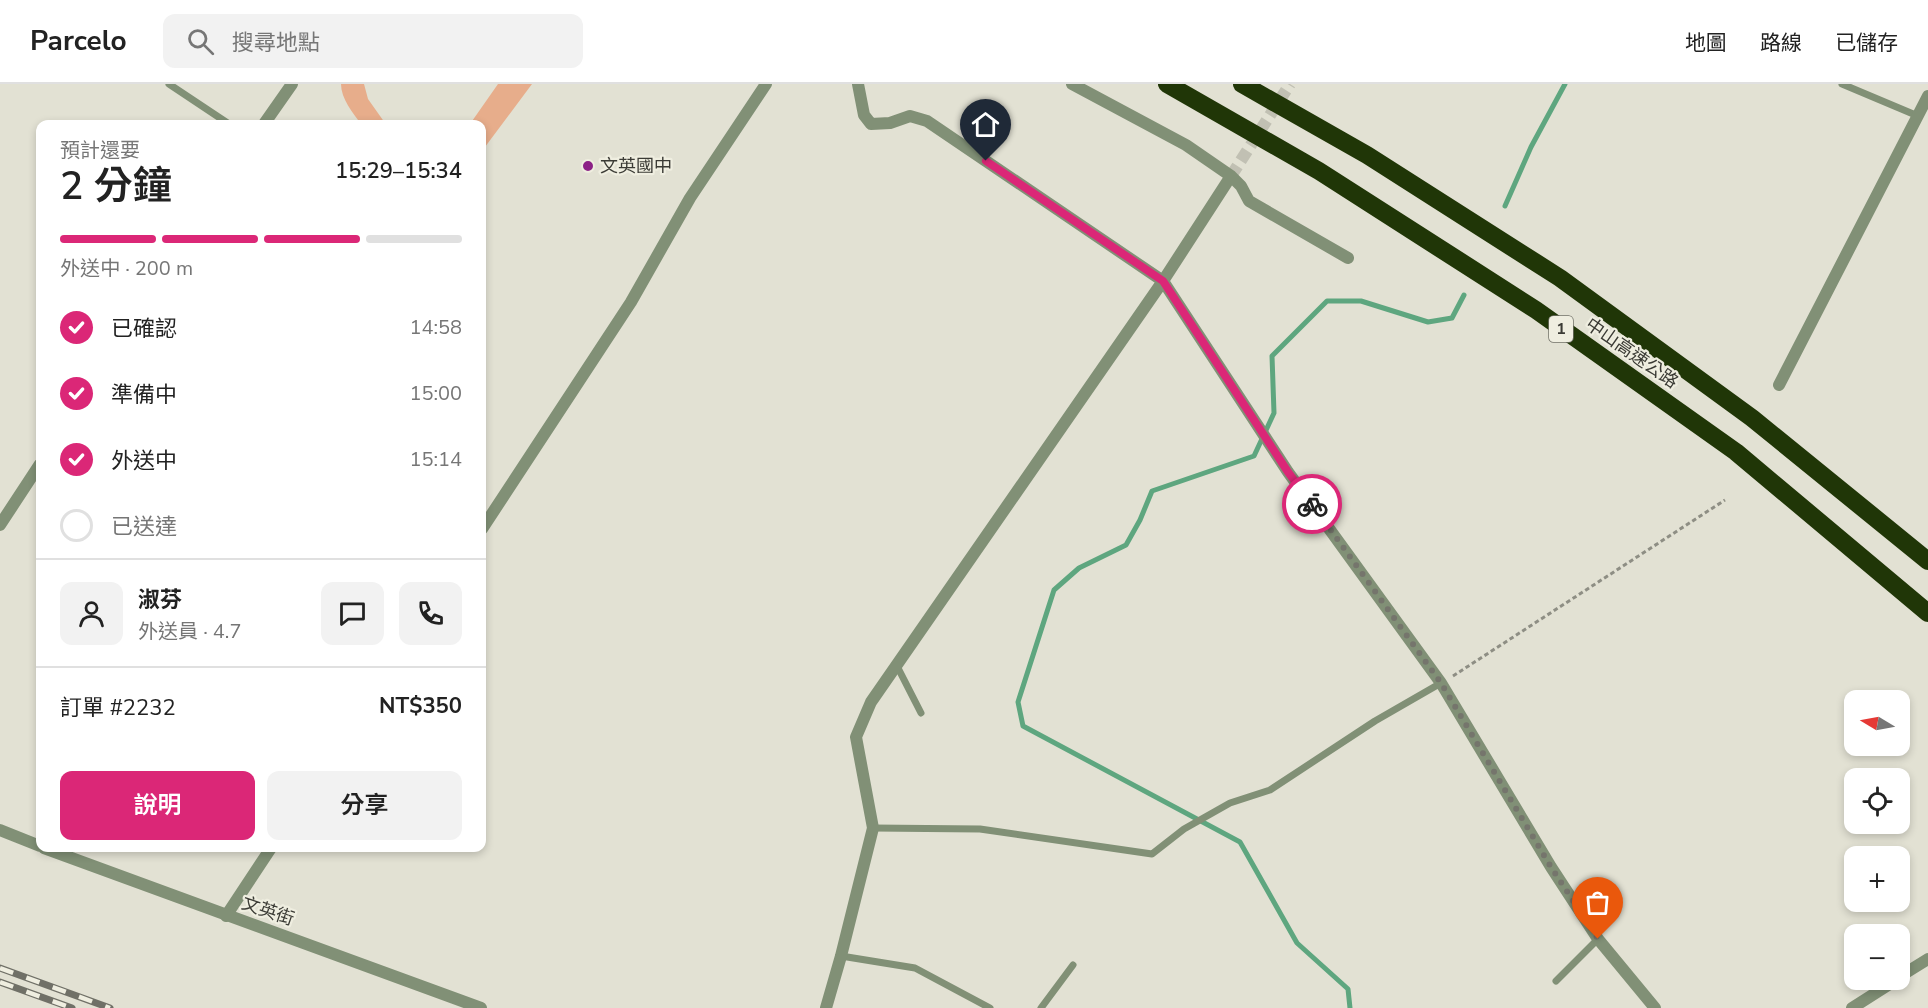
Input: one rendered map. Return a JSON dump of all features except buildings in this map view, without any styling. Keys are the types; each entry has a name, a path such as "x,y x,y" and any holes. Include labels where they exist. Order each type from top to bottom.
{"highway":[{"name":"中山高速公路","path":"1167,84 1319,171 1536,310 1736,452 1928,613"},
{"name":"中山高速公路","path":"1242,84 1367,155 1560,278 1752,418 1928,561"}],"street":[{"path":"267,120 292,84"},
{"path":"486,523 631,302 690,198 766,84"},
{"path":"858,84 864,115 872,124 890,123 910,116 927,121 1163,281 1259,428 1441,683 1551,867 1598,939 1655,1008"},
{"path":"1072,84 1186,145 1231,176 1242,186 1249,201 1348,258"},
{"path":"1779,385 1928,96"},
{"path":"826,1008 873,828 856,737 872,702 1163,281 1231,176"},
{"path":"0,525 36,470"},
{"name":"文英街","path":"0,830 36,844"},
{"name":"文英街","path":"56,852 481,1008"},
{"path":"226,916 268,852"},
{"path":"1910,970 1928,959"},
{"path":"1852,1008 1879,990"}],"lane":[{"path":"169,84 223,120"},
{"path":"1842,84 1918,116"},
{"path":"897,666 921,713"},
{"path":"873,828 980,829 1152,854 1192,825 1230,803 1270,790 1375,721 1441,683"},
{"path":"1556,981 1598,939"},
{"path":"841,956 915,968 990,1008"},
{"path":"1041,1008 1073,965"}],"path":[{"path":"1441,683 1725,500"}],"shaded area":[{"path":"341,84 364,84 368,99 383,120 358,120 345,100"},
{"path":"498,84 532,84 486,146 486,120 473,120"}],"waterway":[{"path":"1505,206 1531,147 1565,84"},
{"path":"1350,1008 1348,989 1297,943 1240,842 1023,726 1018,702 1054,590 1079,568 1126,545 1152,491 1254,456 1274,413 1272,356 1327,301 1361,301 1428,322 1452,318 1464,295"}],"tunnel":[{"path":"1231,176 1290,84"}],"railway":[{"path":"0,968 110,1008"},
{"path":"0,982 72,1008"}],"way so far":[{"path":"1312,504 1441,683 1551,867 1598,939"}],"place":[{"name":"文英國中","path":"588,166"}],"route":[{"path":"986,161 1163,281 1288,472 1312,504"}]}
